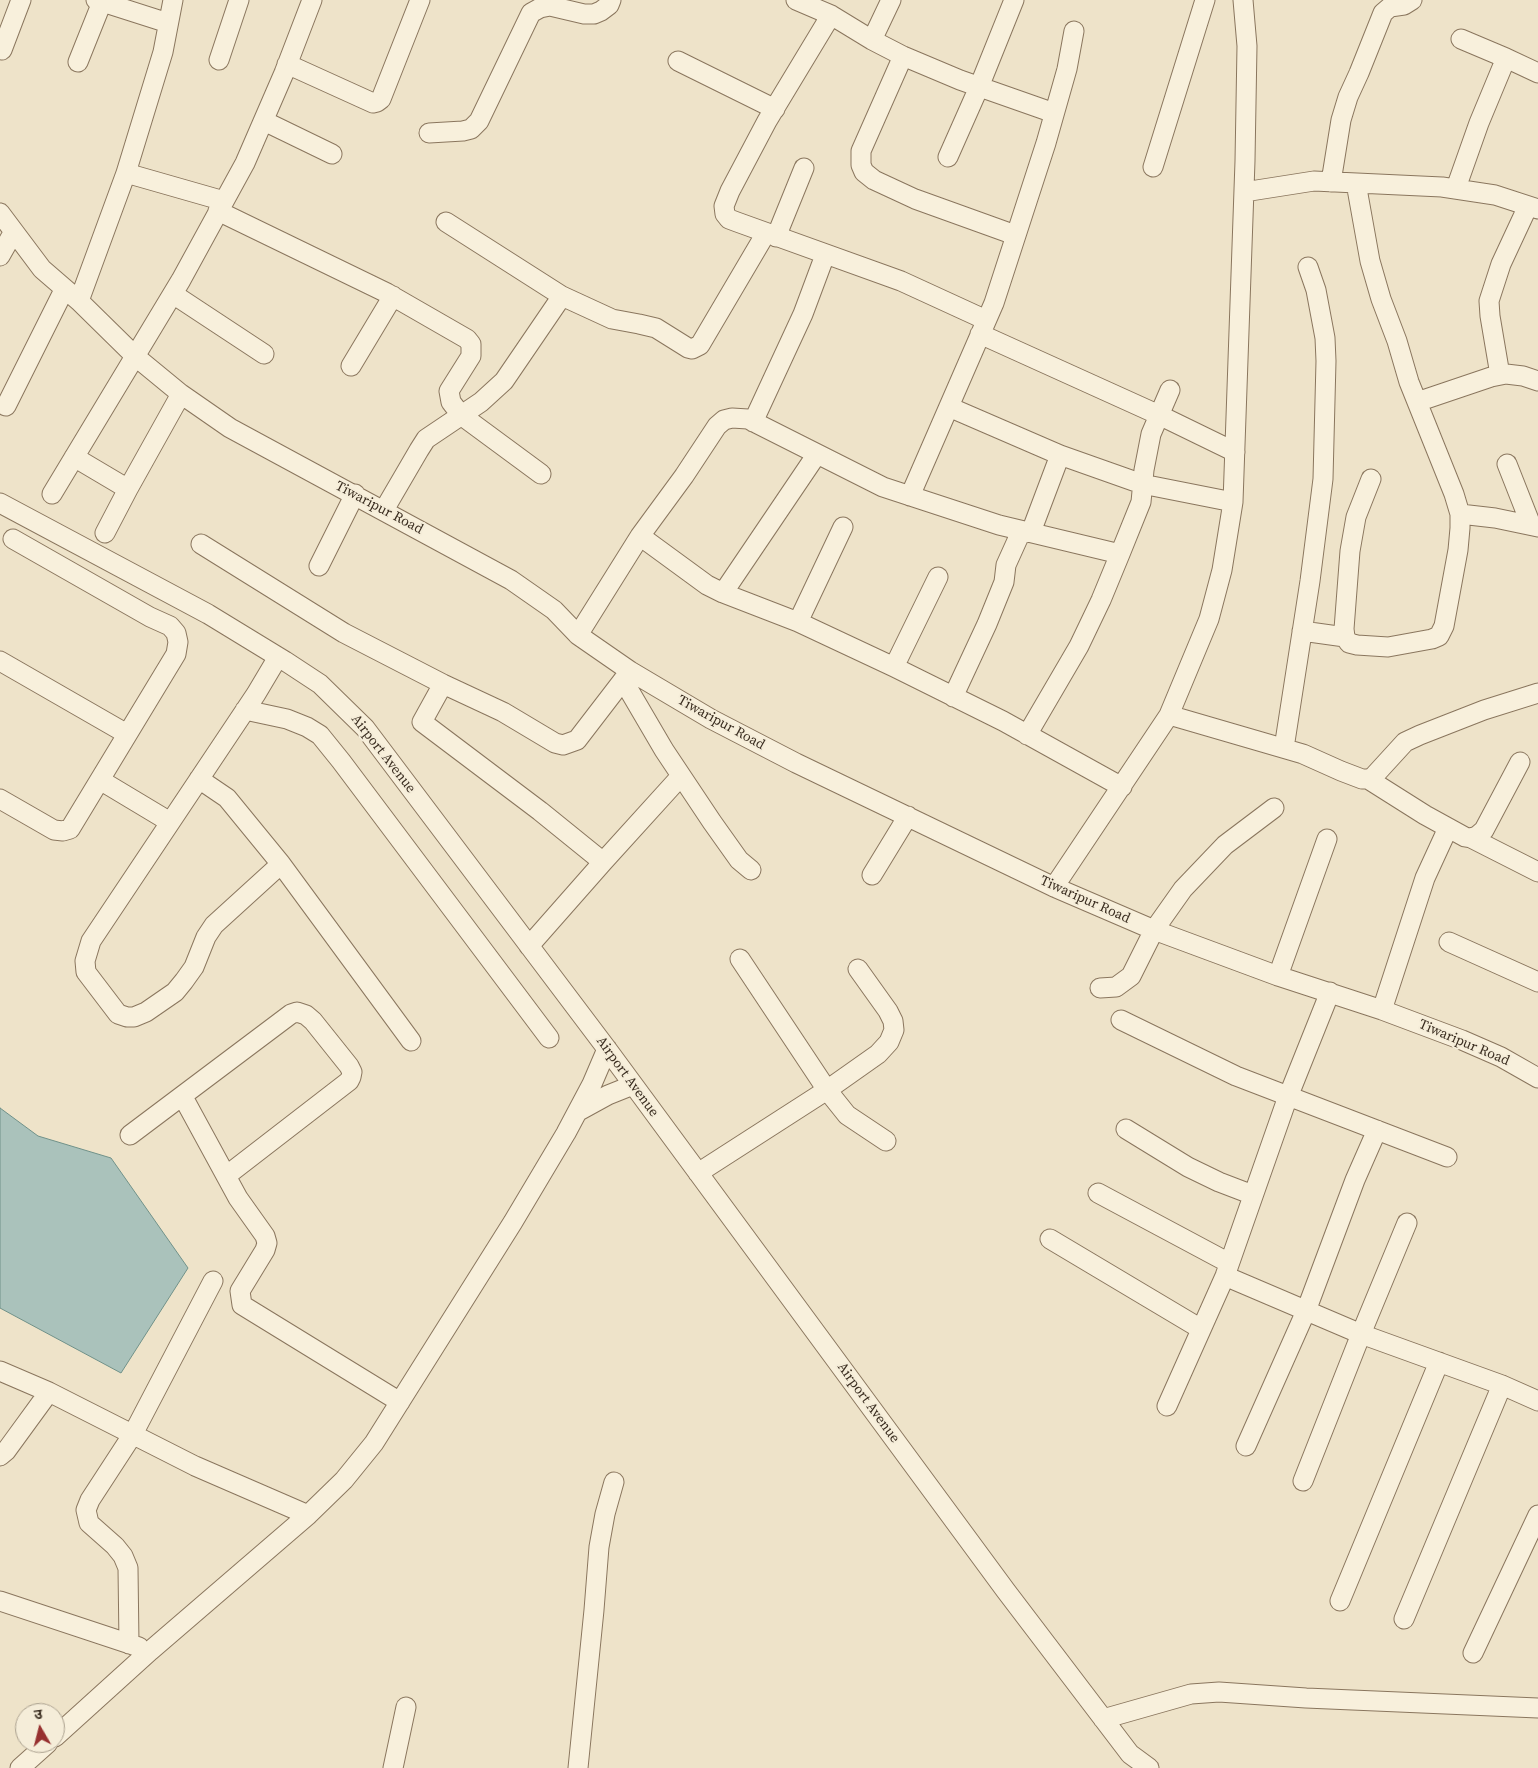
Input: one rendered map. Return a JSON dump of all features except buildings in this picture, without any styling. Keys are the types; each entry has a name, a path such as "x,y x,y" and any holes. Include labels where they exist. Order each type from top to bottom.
{"street":[{"path":"2,50 21,0"},
{"path":"6,406 72,296 126,173 163,52 173,0"},
{"path":"219,60 239,0"},
{"path":"52,494 173,294 245,162 264,121 312,0"},
{"path":"287,64 373,103 377,102 381,99 420,0"},
{"path":"428,134 463,131 471,129 480,121 531,13 540,8 550,6 584,14 594,14 601,12 611,0"},
{"path":"796,0 831,15 903,56 979,87 1054,113"},
{"path":"872,40 892,0"},
{"path":"948,157 1014,0"},
{"path":"1154,167 1205,0"},
{"path":"1332,182 1341,120 1348,97 1383,13 1384,3 1404,5 1412,0"},
{"path":"78,62 99,1 168,24"},
{"path":"1054,887 1169,715 1209,620 1222,570 1233,502 1244,192 1247,46 1239,1"},
{"path":"831,15 775,109 730,191 724,206 725,214 729,218 771,235 900,281 983,327 1235,452"},
{"path":"910,496 994,303 1067,69 1074,31"},
{"path":"1461,39 1538,73"},
{"path":"903,56 861,152 861,166 864,172 874,180 915,199 1015,235"},
{"path":"1456,188 1479,122 1506,58"},
{"path":"678,61 775,109"},
{"path":"264,121 332,154"},
{"path":"446,222 562,296 612,319 656,328 688,348 696,348 700,345 771,235 804,168"},
{"path":"126,173 221,206 393,296 467,339 471,344 471,356 449,391 451,402 461,415 541,474"},
{"path":"1244,192 1314,181 1456,188 1495,195 1533,208 1501,264 1489,301 1500,375"},
{"path":"1356,183 1370,261 1381,299 1417,402 1454,494 1460,514 1458,550 1444,626 1439,636 1425,641 1388,647 1357,645 1349,643 1345,637 1350,551 1356,517 1371,479"},
{"name":"Tiwaripur Road","path":"0,213 13,233 42,269 136,356 181,394 230,428 511,580 554,610 578,635 627,675 796,763 1054,887 1154,930 1278,976 1382,1010 1462,1040 1501,1057 1538,1077"},
{"path":"0,256 13,233"},
{"path":"753,422 803,314 825,255"},
{"path":"1284,748 1323,479 1326,361 1322,315 1308,267"},
{"path":"173,294 264,354"},
{"path":"351,366 393,296"},
{"path":"384,510 426,439 481,402 504,381 562,296"},
{"path":"1417,402 1469,383 1500,375 1523,376 1538,381"},
{"path":"1027,734 1079,646 1142,502 1142,484 1151,434 1170,390"},
{"path":"105,533 181,394"},
{"path":"948,407 1060,455 1142,484 1233,502"},
{"path":"578,635 640,536 684,476 717,426 724,420 732,418 753,422 883,487 999,525 1120,554"},
{"path":"723,593 817,454"},
{"path":"1031,532 1060,455"},
{"path":"74,458 128,489"},
{"path":"1507,464 1535,526"},
{"path":"319,566 355,494"},
{"name":"Airport Avenue","path":"0,502 208,614 278,657 320,684 365,728 633,1084 1006,1591 1103,1719 1132,1761 1149,1768"},
{"path":"1460,514 1495,518 1535,526"},
{"path":"798,622 843,527"},
{"path":"953,697 987,624 1005,578 1006,566 1020,534 1031,532"},
{"path":"640,536 707,585 798,622 894,667 1027,734 1122,787"},
{"path":"0,798 54,830 63,831 70,829 176,654 178,642 176,633 170,626 150,617 13,539"},
{"path":"201,544 344,633 443,684 503,712 555,743 563,745 577,740 627,675 664,750 712,822 740,860 751,870"},
{"path":"894,667 938,577"},
{"path":"1302,631 1345,637"},
{"path":"278,657 245,710 91,941 84,961 86,972 118,1014 134,1017 146,1012 175,992 194,967 206,937 214,925 282,864"},
{"path":"0,661 126,734"},
{"path":"443,684 422,722 540,811 602,862"},
{"path":"1169,715 1303,754 1362,779 1368,779 1373,777 1405,742 1484,710 1538,693"},
{"path":"245,710 287,719 307,727 320,735 342,761 549,1038"},
{"path":"1471,838 1484,830 1520,762"},
{"path":"529,946 602,862 681,776"},
{"path":"199,779 226,798 282,864 411,1041"},
{"path":"1368,779 1448,828 1538,872"},
{"path":"100,780 170,822"},
{"path":"1100,988 1116,987 1131,976 1154,930 1183,889 1225,845 1274,808"},
{"path":"872,875 908,816"},
{"path":"1382,1010 1422,886 1448,828"},
{"path":"1278,976 1327,839"},
{"path":"1449,942 1538,982"},
{"path":"740,959 846,1115 886,1141"},
{"path":"698,1173 828,1090 878,1054 889,1042 894,1030 893,1021 858,969"},
{"path":"1167,1406 1227,1269 1288,1096 1330,992"},
{"path":"130,1135 291,1014 297,1012 306,1015 349,1066 352,1072 349,1082 226,1176"},
{"path":"1121,1020 1236,1076 1447,1157"},
{"path":"65,1727 308,1515 344,1480 374,1443 512,1222 577,1112 607,1049"},
{"path":"577,1112 633,1084"},
{"path":"182,1097 238,1198 262,1230 267,1243 265,1250 240,1291 242,1305 400,1402"},
{"path":"1126,1129 1188,1168 1253,1194"},
{"path":"1246,1446 1306,1311 1355,1180 1377,1130"},
{"path":"1098,1193 1227,1269 1306,1311 1361,1334 1502,1385 1538,1401"},
{"path":"1303,1481 1361,1334 1408,1223"},
{"path":"1050,1239 1201,1329"},
{"path":"130,1644 128,1568 123,1556 115,1546 89,1523 86,1510 90,1500 133,1434 213,1281"},
{"path":"1340,1601 1439,1362"},
{"path":"0,1371 49,1392 195,1466 308,1515"},
{"path":"1404,1619 1502,1385"},
{"path":"0,1456 6,1451 49,1392"},
{"path":"578,1768 599,1547 604,1514 614,1482"},
{"path":"1473,1653 1538,1515"},
{"path":"0,1601 150,1651"},
{"path":"1103,1719 1192,1694 1219,1692 1538,1708"},
{"path":"393,1768 406,1707"},
{"path":"20,1768 37,1753"}],"water":[{"path":"0,1108 38,1136 111,1158 188,1268 121,1373 0,1308"}]}
